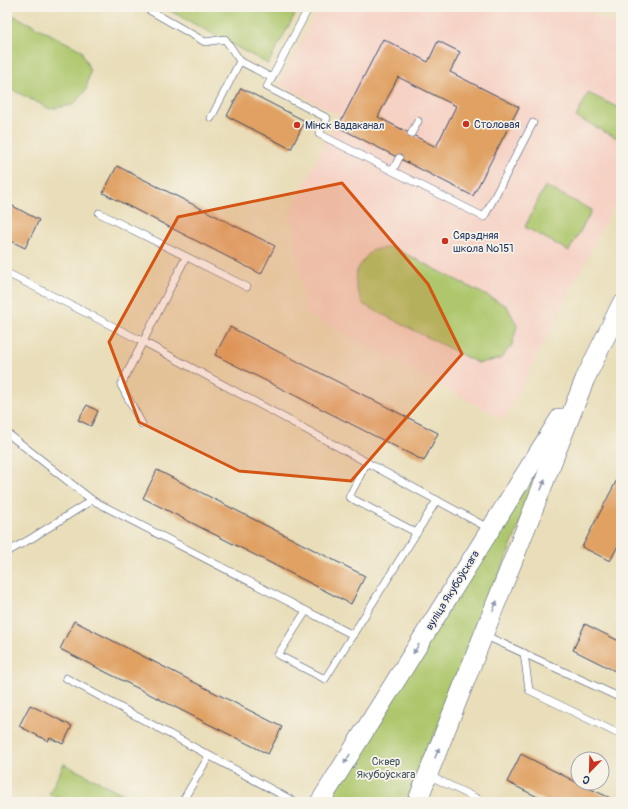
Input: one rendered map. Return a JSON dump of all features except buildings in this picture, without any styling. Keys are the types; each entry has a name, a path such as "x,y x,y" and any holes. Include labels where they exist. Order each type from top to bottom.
{"main road":[{"name":"вуліца Якубоўскага","path":"418,802 585,379 621,304"},
{"name":"вуліца Якубоўскага","path":"320,802 585,379"}],"lane":[{"path":"144,7 154,10 205,42 225,39 240,61 272,78"},
{"path":"309,7 267,87 327,118 319,134 484,217 533,123"},
{"path":"211,118 240,61"},
{"path":"411,134 418,121"},
{"path":"393,170 398,158"},
{"path":"99,213 247,288"},
{"path":"142,424 121,385 186,257"},
{"path":"7,273 144,342 491,529"},
{"path":"7,433 92,500 353,635"},
{"path":"367,462 349,497 417,533"},
{"path":"7,552 92,500"},
{"path":"306,611 278,655 325,679 437,500"},
{"path":"483,635 621,698"},
{"path":"524,653 529,690 621,735"},
{"path":"66,678 295,802"},
{"path":"182,802 209,756"},
{"path":"428,774 473,799 484,802"}],"highlighted area":[{"path":"342,183 428,284 462,354 351,481 239,471 139,422 109,342 178,217"}],"shaded area":[{"name":"Сярэдняя школа №151","path":"319,7 577,7 621,27 621,192 504,420 305,313 291,213 338,115 279,84"}],"green space":[{"path":"163,7 299,7 268,64"},
{"path":"7,12 81,50 90,71 86,90 73,105 50,109 7,87"},
{"path":"588,93 621,109 621,140 576,117"},
{"path":"545,186 592,210 569,251 525,227"},
{"path":"392,247 507,306 517,326 512,345 500,359 478,363 364,305 355,282 357,270 372,250"},
{"name":"Сквер Якубоўскага","path":"538,469 542,470 407,802 326,802"},
{"path":"64,764 133,799 131,802 64,802 49,794"}],"place":[{"name":"Столовая","path":"466,124"},
{"name":"Мінск Вадаканал","path":"297,125"},
{"name":"Сярэдняя школа №151","path":"445,241"}]}
